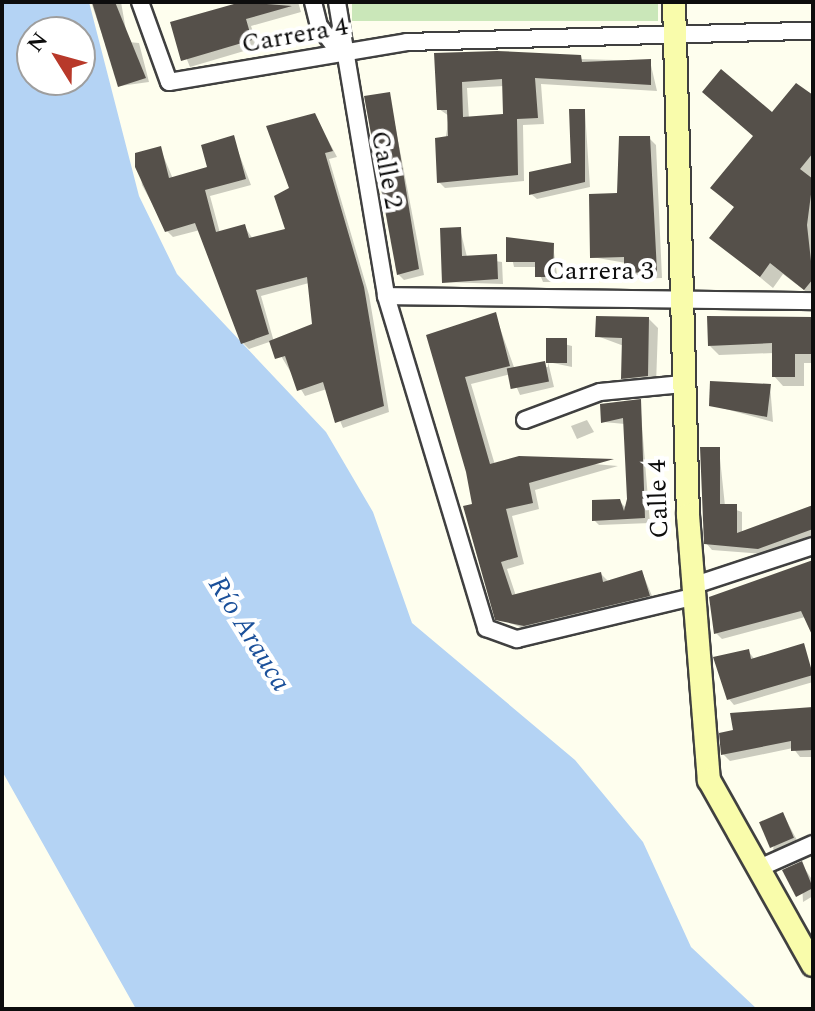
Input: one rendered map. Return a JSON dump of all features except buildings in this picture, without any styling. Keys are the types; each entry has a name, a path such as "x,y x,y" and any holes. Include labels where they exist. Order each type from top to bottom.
{"street":[{"name":"Carrera 4","path":"140,2 169,82 407,42 674,30 813,31"},
{"name":"Calle 2","path":"313,2 319,26 340,53"},
{"name":"Calle 2","path":"337,2 340,53 386,296 486,628 517,639 692,591"},
{"name":"Calle 4","path":"674,2 684,297 683,384 692,591 709,780 813,965"},
{"name":"Carrera 3","path":"386,296 684,297 813,301"},
{"path":"525,420 600,392 683,384"},
{"path":"692,591 813,546"},
{"path":"757,869 813,844"}],"green space":[{"path":"352,2 658,2 658,21 352,21"}],"water":[{"name":"Río Arauca","path":"2,2 89,2 93,16 16,16 16,96 96,96 96,29 139,196 177,274 326,432 373,512 412,623 575,760 643,842 691,947 757,1009 136,1009 2,771"}]}
